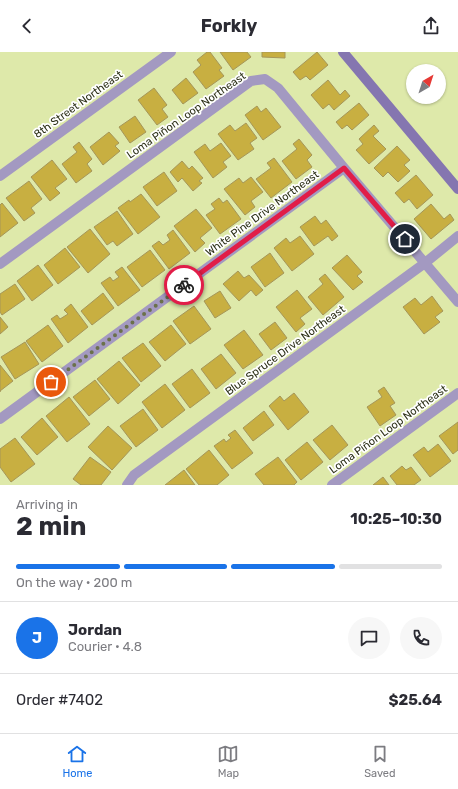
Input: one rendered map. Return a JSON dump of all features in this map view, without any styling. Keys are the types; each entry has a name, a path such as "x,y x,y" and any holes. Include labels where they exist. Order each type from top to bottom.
{"street":[{"name":"8th Street Northeast","path":"0,176 171,52"},
{"path":"343,52 458,189"},
{"name":"Loma Piñon Loop Northeast","path":"0,264 251,81 265,79 278,88 458,302"},
{"name":"White Pine Drive Northeast","path":"0,419 344,168"},
{"name":"Blue Spruce Drive Northeast","path":"127,485 134,475 425,263 458,236"},
{"name":"Loma Piñon Loop Northeast","path":"332,485 458,392"}],"building":[{"path":"207,52 210,52 222,68 219,70 224,76 206,89 193,72 201,65 197,60"},
{"path":"220,52 247,52 251,57 233,70"},
{"path":"262,52 285,52 285,58 262,57"},
{"path":"317,52 328,65 310,80 306,76 300,80 293,72"},
{"path":"186,78 198,93 183,104 172,90"},
{"path":"328,80 340,95 345,90 350,96 334,110 329,104 323,109 311,95"},
{"path":"154,88 167,105 162,109 168,117 157,125 138,100"},
{"path":"359,103 369,115 352,130 347,125 342,129 336,122"},
{"path":"257,106 261,112 266,108 281,127 263,140 245,115"},
{"path":"135,116 146,132 130,143 119,127"},
{"path":"246,123 257,138 250,143 254,149 238,160 218,134 230,125 235,131"},
{"path":"374,125 379,131 373,136 386,149 369,164 356,150 363,144 359,139"},
{"path":"109,132 119,143 115,146 120,151 103,165 90,147"},
{"path":"299,139 312,155 307,160 312,167 296,179 282,161 297,149 293,144"},
{"path":"79,142 92,159 87,164 92,171 76,183 62,164 77,152 73,147"},
{"path":"221,143 231,156 223,162 227,167 213,178 194,152 205,144 210,151"},
{"path":"397,146 410,160 404,165 410,171 398,182 388,172 383,177 374,168"},
{"path":"274,158 292,182 271,198 256,179 271,168 267,163"},
{"path":"52,160 67,179 55,188 60,193 50,201 31,177"},
{"path":"182,161 189,169 192,166 203,178 199,181 202,183 193,191 182,178 178,182 170,172"},
{"path":"164,172 177,191 157,206 143,187"},
{"path":"416,175 433,195 417,209 409,199 404,203 395,193"},
{"path":"251,177 263,192 251,201 255,207 245,215 224,189 239,178 243,183"},
{"path":"29,181 42,199 31,208 35,213 24,221 6,198"},
{"path":"141,194 160,217 138,234 118,208"},
{"path":"219,198 223,203 227,200 241,219 220,234 206,215 215,209 211,204"},
{"path":"2,203 18,223 0,237 0,205"},
{"path":"431,204 444,219 450,214 454,220 431,239 414,219"},
{"path":"196,209 212,228 200,238 205,243 195,252 174,226"},
{"path":"117,211 133,234 117,246 113,241 107,245 94,227"},
{"path":"315,216 321,224 326,220 338,236 332,241 328,236 314,246 300,227"},
{"path":"90,229 110,254 88,273 67,247"},
{"path":"173,230 190,253 169,269 152,246 159,241 163,245 170,240 167,235"},
{"path":"300,236 314,254 292,271 274,248 286,238 290,243"},
{"path":"65,248 80,267 58,284 44,265"},
{"path":"150,250 165,270 142,287 127,267"},
{"path":"270,253 284,273 265,287 251,267"},
{"path":"347,255 362,272 357,276 363,282 353,290 332,268"},
{"path":"38,265 53,285 32,301 17,281"},
{"path":"122,267 140,290 118,306 101,283 110,277 113,281 119,277 115,272"},
{"path":"238,271 244,278 249,275 263,290 256,296 251,290 239,301 223,284"},
{"path":"325,274 344,297 323,315 308,297 323,284 319,279"},
{"path":"15,284 25,299 2,315 0,312 0,294"},
{"path":"297,290 312,309 300,318 305,324 296,332 276,307"},
{"path":"220,291 231,308 215,318 204,301"},
{"path":"103,293 114,308 92,325 81,311"},
{"path":"432,296 443,311 435,317 440,322 424,334 403,307 415,298 421,305"},
{"path":"71,304 88,327 68,343 51,319 57,315 60,319 68,314 64,310"},
{"path":"194,306 211,329 190,344 173,321"},
{"path":"0,317 8,327 0,334"},
{"path":"275,322 287,338 271,350 259,334"},
{"path":"48,325 63,346 42,362 26,341"},
{"path":"171,325 186,344 165,361 149,342"},
{"path":"244,330 263,355 243,369 224,345"},
{"path":"25,342 39,364 15,379 1,357"},
{"path":"143,343 161,366 141,382 122,358"},
{"path":"221,354 236,373 216,389 201,369"},
{"path":"119,361 140,385 118,404 97,379"},
{"path":"0,365 13,381 0,391"},
{"path":"192,369 210,393 190,408 172,384"},
{"path":"95,380 110,399 89,416 73,397"},
{"path":"165,384 185,410 162,428 142,402"},
{"path":"384,387 395,403 390,406 396,415 380,426 367,407 382,397 378,391"},
{"path":"294,393 309,412 288,430 269,406 280,396 284,401"},
{"path":"69,397 90,424 67,442 46,416"},
{"path":"143,409 158,430 136,447 120,426"},
{"path":"264,411 274,425 253,441 243,428"},
{"path":"42,418 58,437 37,455 21,437"},
{"path":"458,422 458,450 453,454 439,436"},
{"path":"332,425 348,445 330,460 313,440"},
{"path":"108,426 132,448 112,470 88,447"},
{"path":"235,430 253,453 232,469 214,446 224,439 226,442 231,438 228,435"},
{"path":"15,438 35,464 11,482 0,467 0,449"},
{"path":"307,442 323,462 301,480 285,460"},
{"path":"438,444 451,461 430,477 413,455 424,447 428,452"},
{"path":"209,450 229,475 217,485 199,485 186,469"},
{"path":"90,457 111,472 101,485 81,485 73,479"},
{"path":"278,457 297,482 294,485 264,485 255,474"},
{"path":"402,466 406,470 411,467 421,480 414,485 397,485 390,476"},
{"path":"184,470 195,485 165,485"},
{"path":"383,477 389,485 373,485"}],"way so far":[{"path":"51,382 184,285"}],"route":[{"path":"184,285 344,168 405,239"}]}
